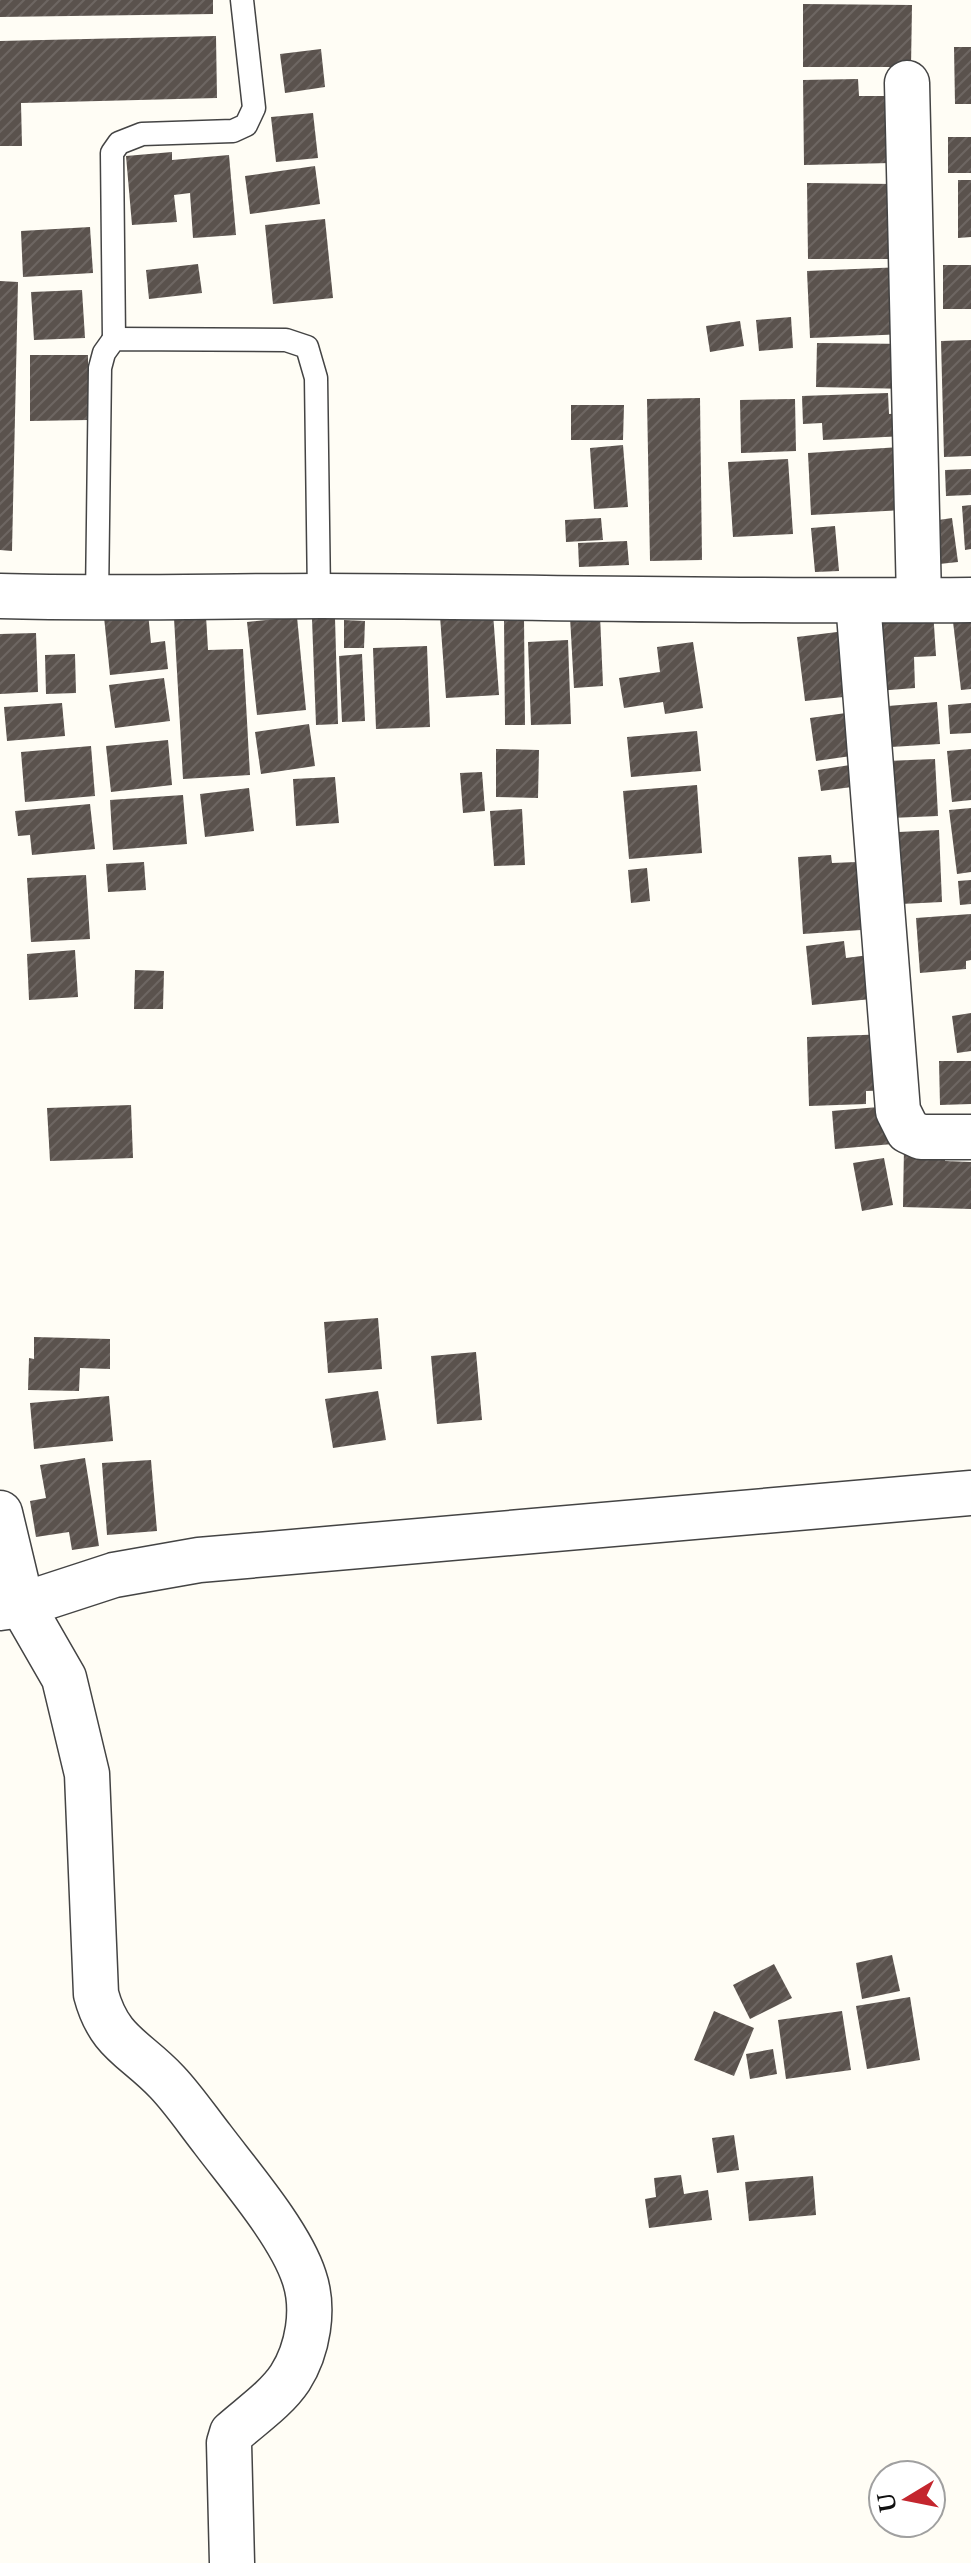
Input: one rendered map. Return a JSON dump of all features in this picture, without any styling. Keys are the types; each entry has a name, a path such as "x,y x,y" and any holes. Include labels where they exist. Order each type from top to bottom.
{"street":[{"path":"907,83 919,600"},
{"path":"0,596 97,599 319,596 971,600"},
{"path":"858,601 898,1111 908,1131 921,1137 971,1137"},
{"path":"11,1606 114,1575 199,1560 971,1493"},
{"path":"0,1513 11,1606 64,1678 87,1774 96,1994 102,2015 109,2028 167,2082 255,2195 304,2276 309,2299 308,2328 290,2378 232,2433 229,2443 232,2563"}],"lane":[{"path":"97,599 100,368 104,353 114,339 112,153 119,143 142,134 233,131 246,125 254,108 242,0"},
{"path":"114,339 286,340 307,347 316,378 319,596"}],"building":[{"path":"0,0 213,0 213,14 0,17"},
{"path":"803,4 912,5 911,67 803,67"},
{"path":"216,36 217,98 21,103 22,146 0,146 0,41"},
{"path":"954,47 971,47 971,104 955,104"},
{"path":"321,49 325,87 285,93 280,54"},
{"path":"858,79 859,96 890,96 891,163 804,165 803,80"},
{"path":"313,113 318,158 276,162 271,117"},
{"path":"948,137 971,137 971,173 948,173"},
{"path":"172,152 172,160 229,155 236,235 193,238 190,193 174,195 177,222 132,225 126,156"},
{"path":"315,166 320,204 250,214 245,176"},
{"path":"958,180 971,180 971,237 958,238"},
{"path":"807,183 894,184 894,259 808,259"},
{"path":"325,219 333,298 273,304 265,225"},
{"path":"90,227 93,273 23,277 21,231"},
{"path":"198,264 202,293 149,299 146,270"},
{"path":"943,265 971,265 971,309 943,309"},
{"path":"903,267 906,334 810,338 807,271"},
{"path":"0,281 18,282 12,551 0,550"},
{"path":"82,290 85,338 34,340 31,292"},
{"path":"791,317 793,348 759,351 756,320"},
{"path":"740,321 744,346 710,352 706,326"},
{"path":"971,340 971,456 944,457 941,341"},
{"path":"817,343 910,344 910,389 816,387"},
{"path":"30,355 88,355 88,420 30,421"},
{"path":"888,393 889,414 904,413 905,436 823,440 822,423 803,424 802,396"},
{"path":"700,398 702,560 650,561 647,399"},
{"path":"795,399 796,451 741,453 740,400"},
{"path":"571,405 624,405 623,440 571,440"},
{"path":"623,445 628,507 594,509 590,448"},
{"path":"900,447 904,510 811,515 808,453"},
{"path":"788,459 793,534 733,537 728,462"},
{"path":"971,469 971,495 946,496 945,470"},
{"path":"971,505 971,549 965,550 962,506"},
{"path":"601,518 603,540 566,542 565,520"},
{"path":"952,518 958,562 930,565 925,522"},
{"path":"835,526 839,571 815,572 811,528"},
{"path":"627,541 629,565 579,567 578,543"},
{"path":"933,610 936,656 914,657 915,688 877,691 866,614"},
{"path":"971,611 971,689 961,690 952,613"},
{"path":"148,613 151,643 165,641 168,669 110,675 104,617"},
{"path":"493,613 499,695 446,698 440,616"},
{"path":"600,615 603,686 574,688 570,617"},
{"path":"206,616 208,650 243,649 250,775 183,779 174,618"},
{"path":"297,617 306,710 257,715 247,622"},
{"path":"335,618 338,724 316,725 312,619"},
{"path":"524,619 525,725 505,725 504,620"},
{"path":"344,620 365,621 364,648 344,648"},
{"path":"845,631 853,696 805,701 797,637"},
{"path":"36,633 38,692 0,694 0,634"},
{"path":"568,640 571,724 531,725 528,642"},
{"path":"693,642 703,708 665,714 663,702 624,708 619,678 660,672 657,647"},
{"path":"427,646 430,727 376,729 373,648"},
{"path":"75,654 76,693 46,694 45,655"},
{"path":"362,654 365,721 342,722 339,656"},
{"path":"164,678 170,721 115,728 109,685"},
{"path":"937,702 940,744 891,747 888,706"},
{"path":"62,703 65,736 7,741 4,707"},
{"path":"971,703 971,733 950,734 948,705"},
{"path":"846,713 851,756 816,761 810,718"},
{"path":"309,724 315,766 261,774 255,732"},
{"path":"697,731 701,771 631,777 627,737"},
{"path":"168,740 172,785 111,792 106,746"},
{"path":"91,746 95,796 25,802 21,752"},
{"path":"496,749 539,750 538,798 496,797"},
{"path":"971,749 971,800 952,802 947,751"},
{"path":"935,759 938,816 890,818 887,761"},
{"path":"850,765 852,787 821,791 818,770"},
{"path":"482,772 485,811 463,813 460,773"},
{"path":"335,777 339,823 296,826 293,779"},
{"path":"697,785 702,853 629,859 623,791"},
{"path":"249,788 254,831 205,837 200,794"},
{"path":"183,795 187,844 113,850 110,800"},
{"path":"90,804 95,849 32,855 30,835 18,836 15,811"},
{"path":"971,808 971,872 957,874 949,810"},
{"path":"522,809 525,865 494,866 490,811"},
{"path":"939,830 942,902 901,904 899,832"},
{"path":"831,855 832,863 857,862 861,930 803,934 798,857"},
{"path":"144,862 146,890 108,892 106,864"},
{"path":"647,868 650,901 631,903 628,870"},
{"path":"86,875 90,939 31,942 27,878"},
{"path":"971,880 971,904 960,905 958,881"},
{"path":"971,914 971,960 966,961 966,969 920,973 916,918"},
{"path":"844,941 846,958 877,954 881,998 812,1005 806,946"},
{"path":"75,950 78,997 29,1000 27,954"},
{"path":"135,970 164,971 163,1009 134,1009"},
{"path":"971,1013 971,1051 957,1053 952,1016"},
{"path":"890,1034 893,1090 866,1091 866,1104 809,1106 807,1037"},
{"path":"939,1061 971,1061 971,1104 940,1105"},
{"path":"131,1105 133,1158 50,1161 47,1108"},
{"path":"890,1106 893,1144 835,1149 832,1111"},
{"path":"904,1147 946,1148 945,1161 971,1162 971,1209 903,1207"},
{"path":"884,1158 893,1205 862,1211 853,1163"},
{"path":"378,1318 382,1369 328,1373 324,1322"},
{"path":"34,1337 110,1339 110,1369 80,1368 79,1391 28,1390 29,1358 34,1359"},
{"path":"476,1352 482,1420 437,1424 431,1356"},
{"path":"378,1391 386,1440 333,1448 325,1399"},
{"path":"109,1396 113,1441 34,1449 30,1403"},
{"path":"85,1458 99,1546 72,1550 69,1532 36,1537 30,1501 46,1498 40,1465"},
{"path":"151,1460 157,1531 107,1535 102,1463"},
{"path":"892,1955 900,1991 862,1999 856,1963"},
{"path":"774,1964 792,1998 750,2019 733,1985"},
{"path":"910,1997 920,2060 867,2069 856,2006"},
{"path":"714,2011 754,2028 734,2076 694,2060"},
{"path":"842,2011 851,2070 786,2079 778,2020"},
{"path":"773,2049 777,2074 750,2079 746,2054"},
{"path":"734,2135 739,2170 717,2173 712,2138"},
{"path":"681,2175 684,2194 708,2190 712,2220 649,2228 645,2199 656,2197 654,2178"},
{"path":"813,2176 816,2215 749,2221 745,2182"}]}
